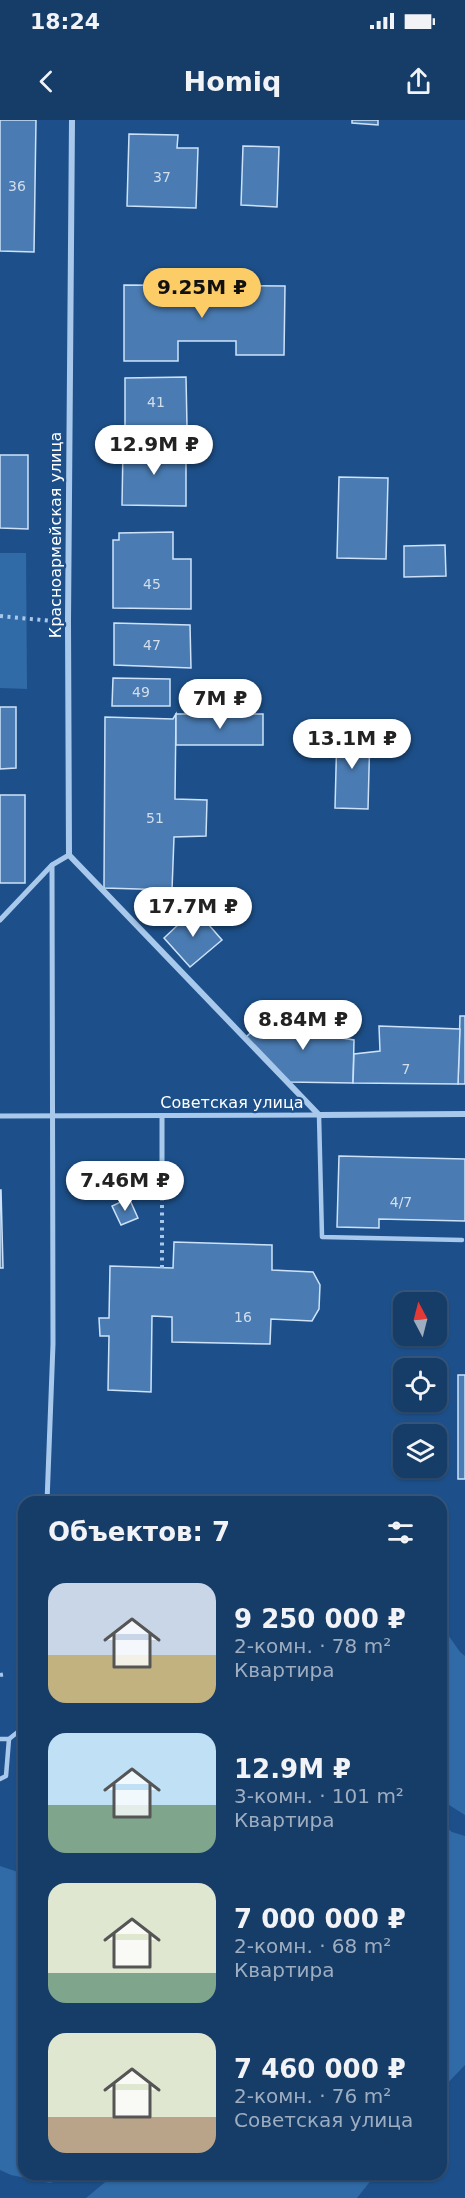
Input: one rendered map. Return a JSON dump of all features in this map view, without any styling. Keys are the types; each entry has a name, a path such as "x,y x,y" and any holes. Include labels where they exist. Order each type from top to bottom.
{"street":[{"name":"Красноармейская улица","path":"69,855 68,622 72,120"},
{"path":"0,920 52,866 69,855 120,904 319,1116"},
{"path":"47,1496 53,1344 52,866"},
{"name":"Советская улица","path":"0,1116 465,1114"},
{"path":"162,1116 162,1180"}],"lane":[{"path":"319,1116 322,1237 462,1240"},
{"path":"1,1738 9,1739 18,1732"},
{"path":"0,1779 6,1776 9,1739"}],"path":[{"path":"0,616 53,621"},
{"path":"162,1180 162,1268"}],"shaded area":[{"path":"0,553 26,553 27,689 0,688"},
{"path":"447,1634 465,1656 465,1815 447,1804"},
{"path":"447,1828 465,1836 465,2065 447,2084"},
{"path":"0,1866 18,1872 18,2176 0,2170"},
{"path":"35,2180 60,2180 50,2183"},
{"path":"108,2180 371,2180 357,2198 86,2198"}],"building":[{"path":"0,120 36,120 34,252 0,251"},
{"path":"352,120 378,120 378,125 352,123"},
{"path":"129,134 178,135 177,148 198,148 196,208 127,206"},
{"path":"243,146 279,147 277,207 241,205"},
{"path":"124,285 285,286 284,355 236,355 236,341 178,341 178,361 124,361"},
{"path":"186,377 187,426 125,427 125,378"},
{"path":"123,447 186,447 186,506 122,505"},
{"path":"0,455 28,455 28,529 0,528"},
{"path":"339,477 388,478 386,559 337,558"},
{"path":"173,532 173,559 191,559 191,609 113,608 113,540 119,540 119,533"},
{"path":"445,545 446,576 404,577 404,546"},
{"path":"114,623 190,625 191,668 114,665"},
{"path":"113,678 170,679 170,706 112,706"},
{"path":"0,707 16,707 16,768 0,769"},
{"path":"176,714 175,799 207,800 206,836 174,837 172,890 104,888 105,717 173,719"},
{"path":"176,714 263,714 263,745 176,745"},
{"path":"337,731 370,732 368,809 335,808"},
{"path":"0,795 25,795 25,883 0,883"},
{"path":"195,909 222,940 190,967 164,938"},
{"path":"280,1005 310,1033 354,1040 353,1083 288,1082 246,1037"},
{"path":"460,1016 465,1016 465,1084 458,1084"},
{"path":"379,1026 460,1029 458,1084 353,1083 354,1054 380,1051"},
{"path":"339,1156 465,1159 465,1221 379,1219 379,1228 337,1227"},
{"path":"1,1190 3,1268 0,1268"},
{"path":"129,1198 138,1218 121,1225 112,1206"},
{"path":"174,1242 272,1245 272,1270 313,1272 320,1285 319,1309 312,1321 271,1319 270,1344 172,1342 172,1317 152,1316 151,1392 108,1390 109,1336 100,1336 99,1318 109,1318 110,1266 173,1268"},
{"path":"458,1375 465,1375 465,1479 458,1479"}]}
